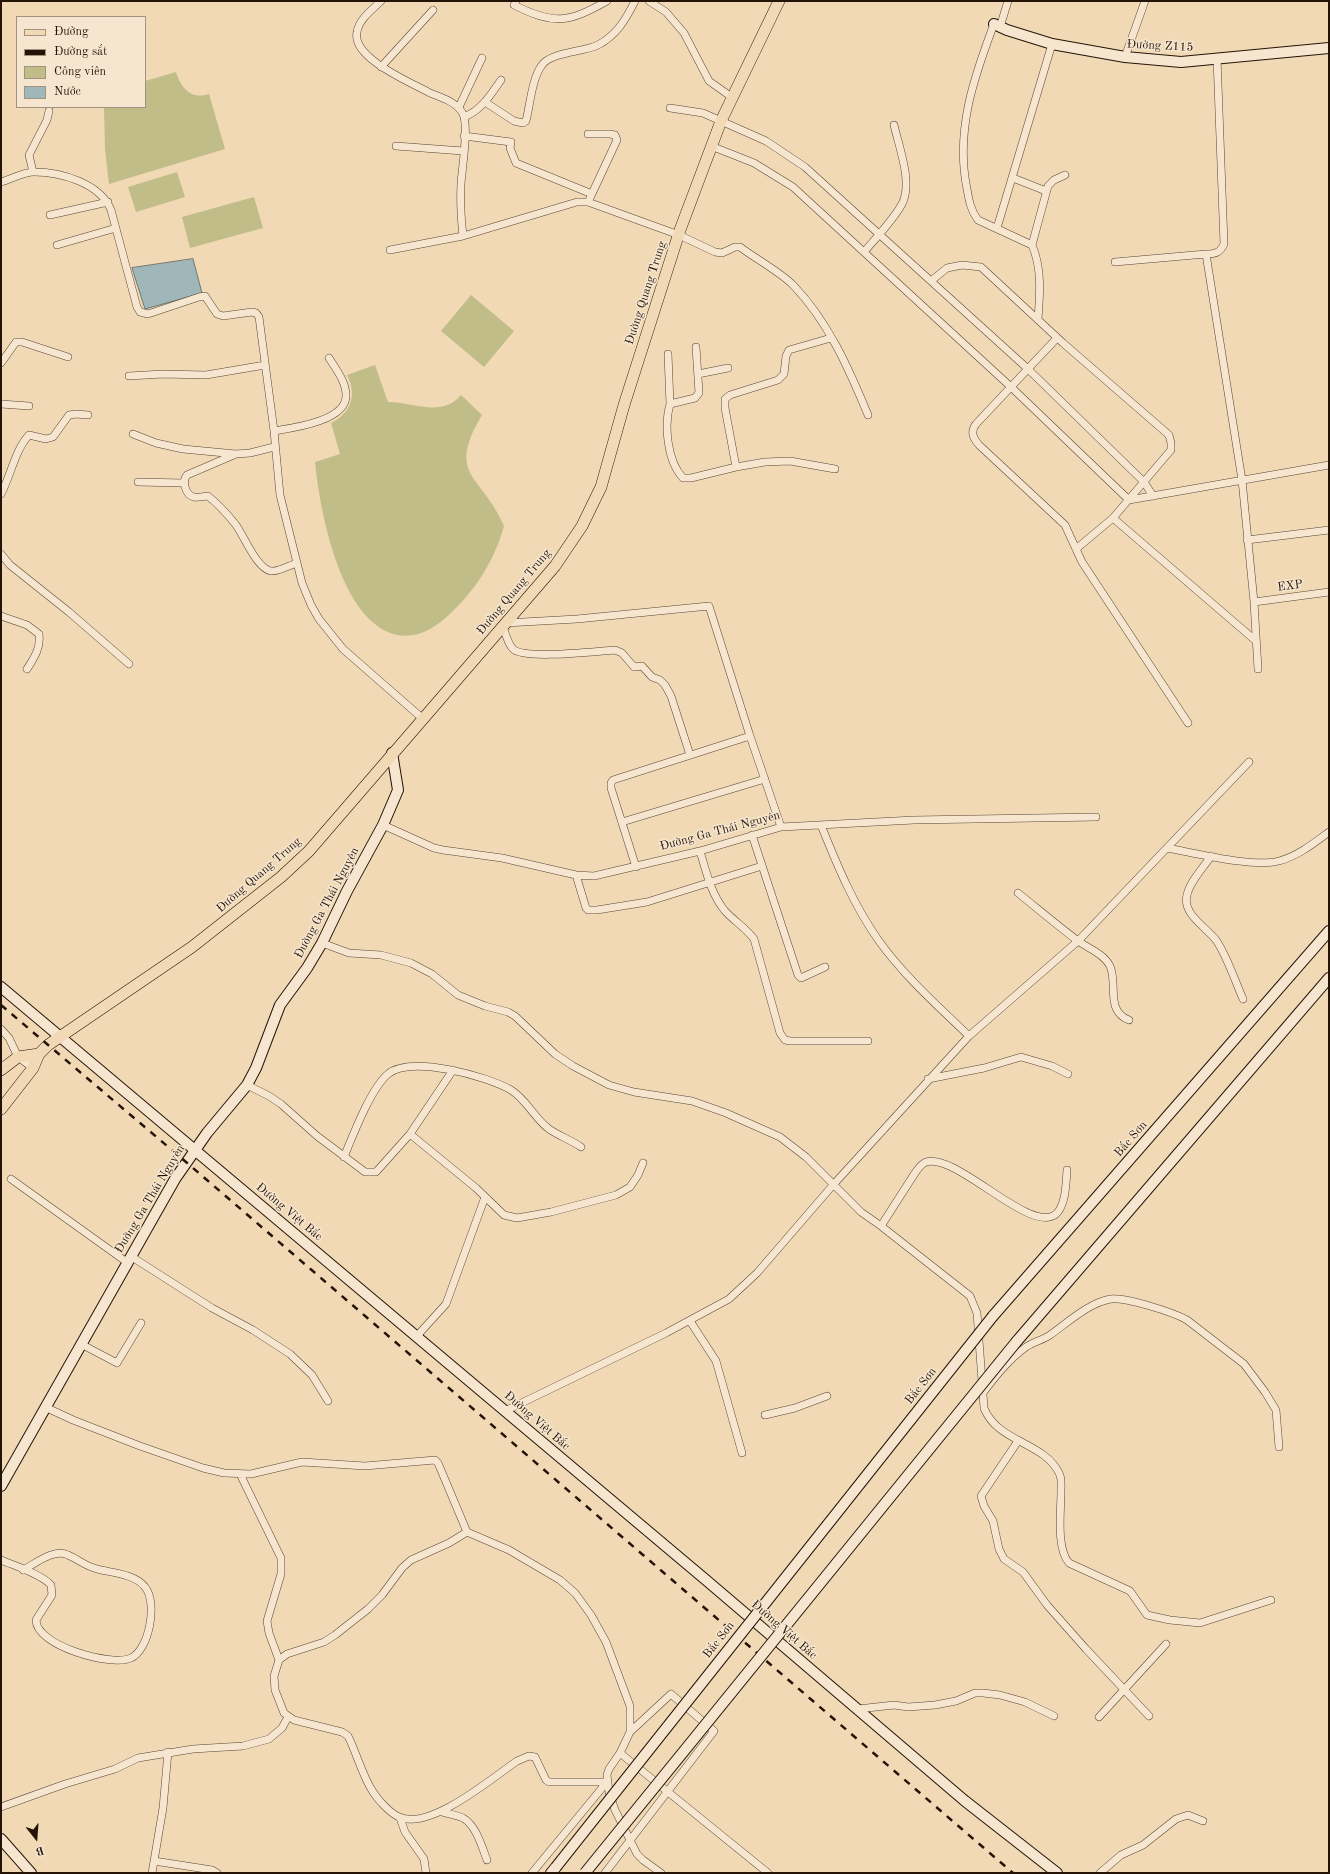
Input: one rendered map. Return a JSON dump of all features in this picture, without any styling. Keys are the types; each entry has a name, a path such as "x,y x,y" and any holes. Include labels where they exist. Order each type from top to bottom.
{"main road":[{"name":"Đường Quang Trung","path":"39,1054 48,1045 62,1037 192,947 281,877 309,851 422,718 555,566 582,526 601,487 624,405 679,234 711,146 779,1"},
{"path":"1,1070 18,1057 39,1054"},
{"path":"1,1109 33,1068 39,1054"}],"street":[{"path":"381,1 364,19 356,33 358,43 364,54 382,67 458,108 464,117 460,196 463,236"},
{"path":"516,1 514,5 535,15 548,19 562,20 579,15 607,1"},
{"path":"485,102 514,121 523,123 526,121 535,83 542,65 550,59 598,45 612,36 623,23 635,1"},
{"path":"650,1 666,12 684,33 709,81 733,98"},
{"path":"1008,1 974,78 966,115 962,150 965,178 972,213 978,220 1032,244"},
{"path":"1125,57 1145,1"},
{"path":"382,67 433,10"},
{"name":"Đường Z115","path":"997,26 1052,44 1125,57 1182,62 1329,48"},
{"path":"997,228 1052,44"},
{"path":"458,108 482,58"},
{"path":"1116,262 1217,254 1222,249 1224,244 1217,58"},
{"path":"464,117 475,112 485,102 501,80"},
{"path":"670,108 703,113 766,141 806,167 1028,369 1144,482 1153,496"},
{"path":"33,172 29,155 47,120 49,111"},
{"path":"864,252 902,204 906,189 905,172 894,125"},
{"path":"588,134 610,134 615,135 618,140 588,202"},
{"path":"464,136 511,142 510,148 516,163 592,194"},
{"path":"396,146 463,151"},
{"path":"711,146 754,163 792,187 1011,387 1129,500"},
{"path":"1,182 33,172 56,174 82,183 96,190 108,202 137,307 140,312 148,314 205,296 217,314 223,316 252,312 259,316 274,431 274,447 280,495 297,563 311,605 329,632 343,649 422,718"},
{"path":"1038,319 1040,290 1037,259 1032,244 1046,190 1054,180 1064,175"},
{"path":"1013,178 1046,190"},
{"path":"50,215 108,202"},
{"path":"390,250 463,236 564,204 577,202 588,202 679,234 714,252 722,253 735,247 740,247 792,284 820,319 857,389 868,415"},
{"path":"58,245 116,228"},
{"path":"1206,254 1242,480 1254,602 1258,669"},
{"path":"931,281 948,268 962,265 981,267 1057,338 1168,435 1171,443 1170,450 1113,518 1076,549"},
{"path":"736,467 725,408 725,399 730,395 778,380 784,374 786,356 789,350 831,338"},
{"path":"1057,338 976,424 973,428 973,436 980,445 1065,525 1082,562 1188,723"},
{"path":"1,362 16,342 22,342 68,357"},
{"path":"670,404 677,401 695,398 699,393 696,347"},
{"path":"668,354 670,404 667,426 671,451 677,472 683,478 691,478 736,467 765,462 790,461 835,469"},
{"path":"274,431 306,425 325,419 344,406 346,401 346,390 329,358"},
{"path":"129,376 163,374 206,375 265,365"},
{"path":"698,374 728,368"},
{"path":"1,404 29,406"},
{"path":"1,494 16,460 21,443 29,435 46,439 53,437 69,416 76,414 88,415"},
{"path":"133,434 156,443 183,449 236,454 250,453 274,447"},
{"path":"236,454 187,475 184,478 184,483 192,496 208,496 235,523 244,536 255,558 264,568 271,571 297,563"},
{"path":"1129,500 1329,465"},
{"path":"138,482 184,483"},
{"path":"1113,518 1256,641"},
{"path":"1247,540 1329,530"},
{"path":"1,554 10,565 69,612 129,664"},
{"name":"EXP","path":"1254,602 1329,592"},
{"path":"690,755 671,696 665,685 652,677 642,666 634,667 622,652 615,650 541,655 516,651 511,646 504,624 577,619 709,606 750,736 782,827"},
{"path":"1,616 27,625 39,634 40,642 34,658 27,669"},
{"path":"636,867 611,788 611,783 613,780 750,736"},
{"name":"Đường Ga Thái Nguyên","path":"1,1486 175,1179 207,1133 247,1086 256,1068 280,1005 307,968 322,943 347,891 383,825 398,790 392,753"},
{"path":"505,1411 690,1321 729,1299 742,1288 788,1238 833,1184 969,1036 1078,941 1249,762"},
{"path":"622,822 765,779"},
{"name":"Đường Ga Thái Nguyên","path":"383,825 434,848 502,858 576,875 594,876 700,851 782,827 928,820 1096,817"},
{"path":"821,825 854,900 879,941 919,987 969,1036"},
{"path":"1167,848 1211,856 1271,863 1297,854 1329,832"},
{"path":"752,835 798,975 801,978 825,967"},
{"path":"700,851 716,897 724,910 754,939 780,1033 785,1040 868,1041"},
{"path":"1211,856 1190,887 1186,896 1187,906 1194,919 1216,940 1243,1000"},
{"path":"576,875 584,905 588,910 619,908 647,902 762,866"},
{"path":"1018,893 1078,941 1105,959 1113,976 1113,1000 1118,1011 1124,1018 1129,1020"},
{"name":"Bắc Sơn","path":"553,1870 993,1316 1329,931"},
{"path":"322,943 349,953 389,957 421,967 458,995 479,1004 508,1012 515,1016 559,1057 609,1085 634,1092 700,1103 780,1137 806,1157 861,1212 881,1226 970,1296 973,1300 977,1313 984,1408 991,1422 1018,1441 1044,1456 1057,1469 1061,1476 1061,1545 1064,1557 1069,1563 1130,1591 1148,1615 1170,1620 1197,1623 1271,1600"},
{"path":"585,1873 1017,1341 1329,978"},
{"name":"Đường Việt Bắc","path":"1,987 195,1149 965,1801 1057,1873"},
{"path":"1,1029 9,1038 18,1057 33,1068"},
{"path":"928,1079 984,1068 1021,1057 1052,1066 1068,1074"},
{"path":"344,1157 362,1114 385,1077 390,1072 398,1068 415,1066 453,1070 487,1079 511,1090 523,1099 550,1130 581,1147"},
{"path":"247,1086 269,1096 281,1104 317,1136 365,1172 376,1172 410,1134 453,1070"},
{"path":"410,1134 485,1197 504,1215 517,1218 532,1216 616,1195 630,1187 638,1175 643,1163"},
{"path":"881,1226 915,1172 927,1162 949,1165 1004,1200 1030,1214 1048,1217 1056,1214 1061,1206 1067,1170"},
{"path":"11,1179 130,1260 253,1330 290,1354 312,1375 328,1401"},
{"path":"416,1337 446,1304 485,1197"},
{"path":"982,1394 997,1374 1027,1347 1044,1339 1074,1317 1110,1299 1117,1299 1152,1306 1187,1320 1244,1364 1274,1405 1280,1447"},
{"path":"690,1321 716,1361 742,1453"},
{"path":"82,1344 117,1363 141,1323"},
{"path":"765,1415 795,1408 827,1396"},
{"path":"45,1407 105,1432 203,1468 224,1473 251,1474 302,1462 366,1466 435,1460 438,1463 466,1532 509,1550 560,1580 575,1593 587,1607 606,1642 627,1695 630,1706 630,1732"},
{"path":"1018,1441 981,1496 984,1506 993,1521 1001,1553 1004,1559 1023,1572 1047,1605 1149,1716"},
{"path":"240,1474 281,1558 282,1574 267,1621 269,1633 279,1660"},
{"path":"466,1532 449,1543 411,1560 402,1568 382,1595 368,1609 324,1642 287,1654 279,1660 274,1676 275,1690 284,1713 288,1717 303,1723 342,1732 348,1736 374,1794 393,1814 400,1818 410,1820 423,1819 442,1812 518,1761 529,1756 535,1757 546,1780 549,1782 607,1782"},
{"path":"1,1560 51,1585 52,1595 36,1620 36,1624 47,1638 59,1646 112,1661 125,1661 140,1652 145,1644 150,1624 151,1611 149,1593 141,1583 128,1577 87,1567 66,1554 58,1553 48,1556 23,1570"},
{"path":"1099,1717 1166,1644"},
{"path":"858,1709 894,1705 908,1707 935,1706 956,1701 975,1693 984,1693 1000,1695 1025,1702 1054,1716"},
{"path":"605,1873 630,1840 669,1792 714,1732 671,1694 630,1732 620,1753 609,1769 607,1782 616,1810 630,1840 637,1854 662,1873"},
{"path":"1,1807 65,1784 115,1769 138,1758 168,1752 243,1746 260,1742 274,1736 288,1717"},
{"path":"152,1873 163,1808 168,1752"},
{"path":"620,1753 768,1873"},
{"path":"532,1873 607,1782"},
{"path":"442,1812 464,1818 468,1822 476,1833 487,1860"},
{"path":"1100,1873 1121,1855 1143,1845 1176,1819 1188,1815 1203,1821"},
{"path":"400,1818 405,1832 424,1859 426,1873"},
{"path":"1,1839 31,1873"},
{"path":"154,1861 212,1870 217,1873"}],"green space":[{"path":"176,72 184,88 192,94 209,94 225,149 109,184 105,149 104,108 146,108 146,81"},
{"path":"177,172 185,197 136,212 128,187"},
{"path":"254,197 263,228 190,248 182,217"},
{"path":"471,295 514,331 484,367 441,331"},
{"path":"375,365 388,402 436,407 445,406 453,402 461,395 482,415 471,435 467,451 467,464 471,475 496,509 504,526 490,562 477,584 469,594 439,623 427,631 413,635 397,635 377,626 361,609 347,587 336,562 328,535 315,462 340,454 331,423 343,415 352,397 352,390 347,375"}],"water":[{"path":"193,259 202,293 145,309 132,268"}],"railway":[{"path":"1,1005 186,1162 1013,1873"}]}
